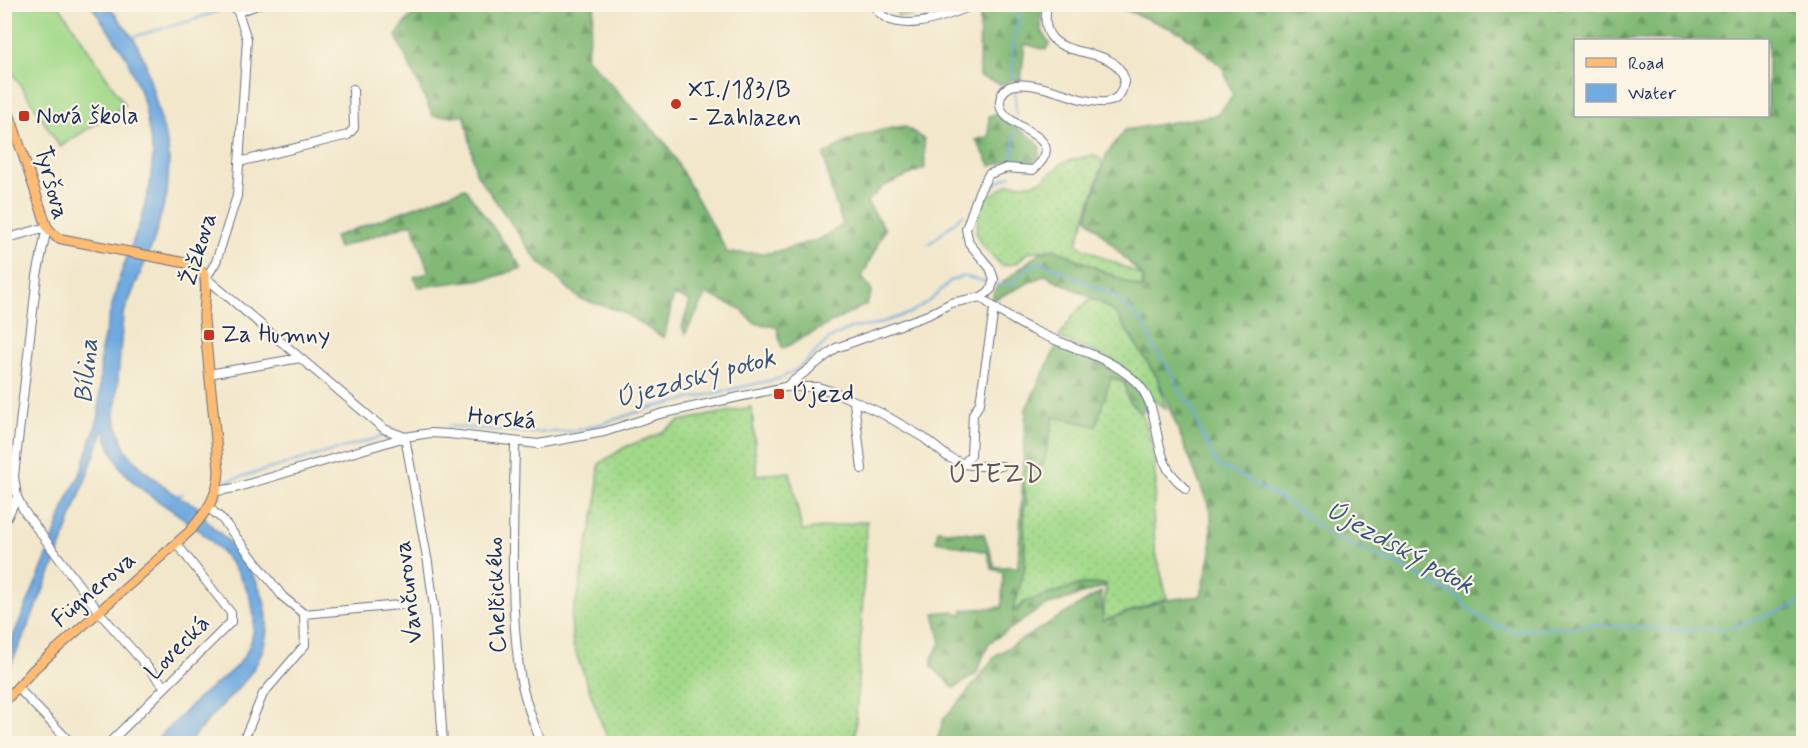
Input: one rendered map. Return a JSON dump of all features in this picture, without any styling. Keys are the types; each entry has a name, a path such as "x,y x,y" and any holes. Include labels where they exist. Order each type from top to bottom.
{"main road":[{"name":"Tyršova","path":"4,98 47,227"},
{"path":"47,227 56,237 63,239 195,265 206,278"},
{"name":"Žižkova","path":"206,278 203,306 219,471 217,491 207,511"},
{"name":"Fügnerova","path":"4,702 34,669 190,531 207,511"}],"street":[{"name":"Žižkova","path":"206,278 216,262 237,196 247,39 241,9 231,4"},
{"path":"241,9 260,4"},
{"path":"873,4 877,12 888,21 905,24 945,15 976,4"},
{"path":"785,387 836,348 928,315 951,303 981,297 992,289 994,279 990,268 969,243 966,230 973,208 989,174 1007,168 1032,170 1043,162 1045,152 1043,142 1036,134 1012,122 1003,114 1000,105 1005,89 1020,83 1101,103 1116,99 1122,92 1125,81 1117,66 1105,59 1055,41 1046,24 1047,4"},
{"path":"239,162 348,135 354,128 353,89"},
{"path":"4,239 47,227"},
{"name":"Tyršova","path":"47,227 37,276 14,476 17,497 24,511 99,612 165,687"},
{"path":"206,278 384,429 405,437"},
{"path":"981,297 994,309 1038,333 1107,361 1133,378 1148,396 1168,469 1186,489"},
{"path":"964,464 971,455 973,414 980,403 994,309"},
{"path":"209,374 300,358"},
{"path":"785,387 818,387 837,393 883,414 924,438 948,457 964,464 1002,466"},
{"name":"Horská","path":"217,491 235,488 405,437 449,434 538,444 604,432 660,414 785,387"},
{"path":"854,402 862,469"},
{"name":"Vančurova","path":"405,437 434,607 442,744"},
{"name":"Chelčického","path":"515,442 514,602 519,670 532,719 542,744"},
{"path":"4,524 17,497"},
{"path":"207,511 222,519 283,597 304,614 410,604"},
{"name":"Lovecká","path":"108,744 228,625 232,617 176,543"},
{"path":"242,744 263,694 305,645 304,614"},
{"path":"17,687 72,744"}],"green space":[{"path":"949,4 949,6 917,15 897,16 898,5"},
{"path":"988,4 1042,5 1041,26 1050,44 1046,50 1025,44 1021,80 1011,80 1002,85 979,76 980,10"},
{"path":"16,5 59,5 125,105 60,147 5,61 5,12"},
{"path":"419,5 595,5 586,57 667,145 728,253 771,253 820,239 843,225 831,190 824,155 833,149 862,136 904,126 924,139 925,168 884,186 867,202 885,229 862,277 872,291 867,304 782,349 777,327 754,323 741,309 707,294 685,334 682,327 690,301 674,295 664,338 621,311 580,299 536,259 476,173 465,116 433,116 396,36 408,19 421,8"},
{"path":"1113,5 1803,5 1803,743 936,744 944,718 963,698 996,655 1101,592 1103,621 1165,600 1201,596 1211,552 1211,512 1157,377 1117,315 1100,302 1045,275 991,301 995,289 1039,253 1055,249 1142,289 1143,277 1087,218 1106,155 1125,130 1217,115 1233,96 1223,68 1182,33"},
{"path":"996,114 1035,140 1040,148 1039,157 1028,166 1010,160 991,166 976,140 989,136 989,116"},
{"path":"1090,156 1101,159 1102,167 1077,243 1092,253 1143,277 1142,289 1055,249 1028,252 1017,263 1002,266 980,243 976,231 980,208 984,200 1008,184 1032,184 1041,181 1064,162"},
{"path":"465,188 522,268 491,278 419,287 414,277 429,273 412,223 338,248 334,237"},
{"path":"1095,299 1117,315 1157,377 1166,409 1149,396 1130,374 1111,359 1059,338 1078,310"},
{"path":"1058,343 1111,369 1151,401 1141,414 1127,398 1125,383 1111,377 1096,426 1054,417 1043,465 1023,472 1026,409"},
{"path":"1111,377 1125,383 1127,398 1144,418 1157,462 1154,469 1156,481 1153,513 1155,549 1167,598 1102,621 1106,585 1096,585 1025,602 1013,612 1025,566 1024,506 1026,504 1022,472 1043,464 1054,417"},
{"path":"752,407 757,475 790,472 802,531 867,521 855,737 843,739 842,744 609,743 573,645 571,618 579,591 597,503 599,464 625,447 657,435 680,421"},
{"path":"1023,476 1027,504 1024,506 1025,566 1013,611 1017,611 1025,602 1081,584 1106,584 1106,586 1043,607 989,643 976,674 954,688 932,667 932,658 941,643 934,613 954,611 962,616 963,610 1002,607 1003,572 992,569 987,552 936,541 938,530 984,534 995,567 1018,567"}],"water":[{"path":"91,5 108,5 134,39 145,61 168,147 169,161 167,194 153,243 123,315 115,417 119,433 125,448 135,461 172,492 199,508 209,523 232,546 256,580 267,618 264,646 251,673 208,719 190,743 153,743 243,658 253,631 251,602 232,564 218,547 192,525 140,488 125,473 113,453 105,431 103,431 55,563 5,679 5,656 48,554 68,497 80,475 99,416 101,349 119,279 141,220 150,185 153,155 144,102 126,56"}],"waterway":[{"path":"1013,78 1013,42 1022,4"},
{"path":"132,37 224,9"},
{"path":"1015,90 1016,116"},
{"path":"1013,162 1015,131"},
{"path":"983,196 998,182 1011,175"},
{"path":"928,245 964,214"},
{"name":"Újezdský potok","path":"995,284 1013,284 1029,266 1044,263 1113,295 1145,325 1153,345 1175,378 1180,393 1192,406 1199,429 1220,467 1248,479 1286,501 1332,537 1393,562 1458,597 1471,611 1491,624 1513,631 1597,625 1680,630 1733,628 1804,602"},
{"name":"Újezdský potok","path":"448,426 532,433 574,431 650,408 781,378 799,368 829,339 850,328 871,326 910,313 932,299 950,281 963,276 990,283"},
{"name":"Újezdský potok","path":"227,481 384,436"},
{"name":"Újezdský potok","path":"174,496 183,494"}],"place":[{"name":"XI./183/B - Zahlazen","path":"676,104"},
{"name":"Nová škola","path":"24,116"},
{"name":"Za Humny","path":"209,335"},
{"name":"Újezd","path":"779,394"}],"district":[{"name":"ÚJEZD","path":"996,474"}],"water label":[{"name":"Bílina","path":"87,371"}]}
